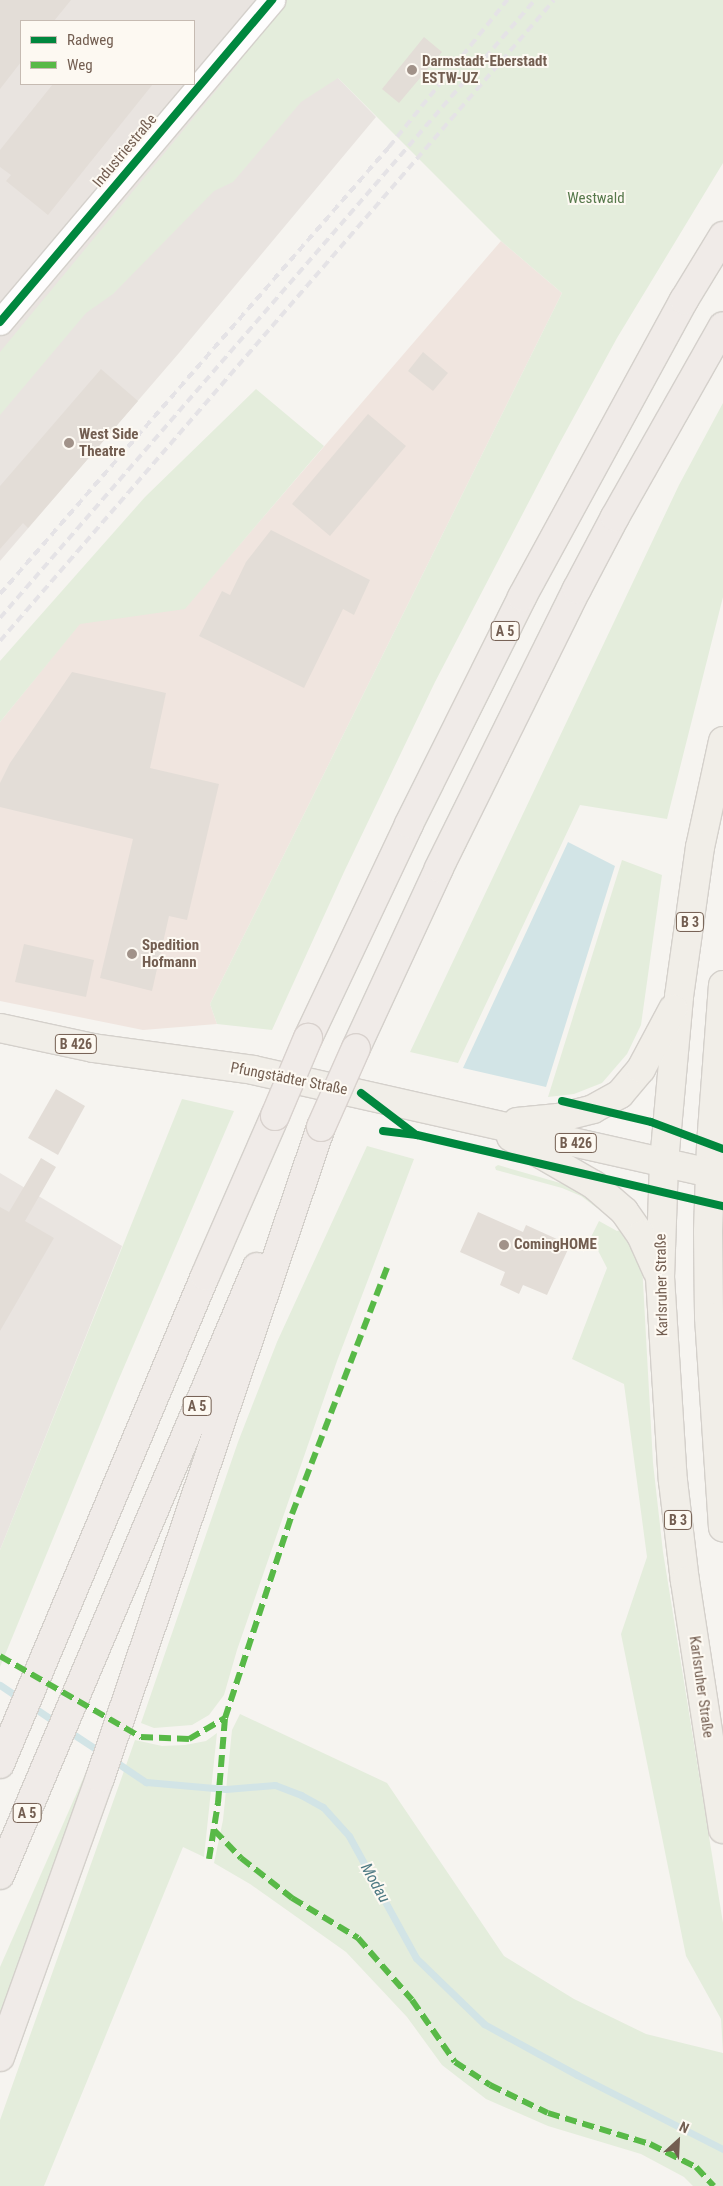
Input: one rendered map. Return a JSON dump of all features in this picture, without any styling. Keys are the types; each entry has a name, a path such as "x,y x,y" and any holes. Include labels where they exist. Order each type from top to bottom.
{"highway":[{"name":"A 5","path":"0,1764 201,1285 308,1038 409,824 522,597 640,378 723,236"},
{"name":"A 5","path":"0,1875 54,1752 244,1295 439,868 577,589 615,517 723,326"},
{"path":"0,2057 100,1778 321,1127"}],"main road":[{"name":"Karlsruher Straße","path":"723,741 700,847 679,997 664,1163 660,1277 673,1481 685,1581 723,1829"},
{"path":"723,985 709,1174 709,1317 723,1528"},
{"path":"488,1123 558,1118 593,1108 620,1094 641,1069 679,997"},
{"name":"Pfungstädter Straße","path":"0,1028 93,1048 253,1070 398,1101 664,1163"},
{"name":"B 426","path":"488,1123 594,1185 624,1211 640,1235 660,1277"},
{"name":"B 426","path":"664,1163 709,1174"}],"street":[{"name":"Industriestraße","path":"0,322 272,0"}],"shaded area":[{"path":"0,0 408,0 338,78 376,117 179,353 0,561"},
{"path":"501,241 562,293 210,1004 217,1024 143,1030 0,1001 0,722 80,623 185,608"},
{"path":"568,842 615,866 546,1087 463,1068"},
{"path":"0,1173 122,1246 0,1550"}],"green space":[{"name":"Westwald","path":"287,0 723,0 723,163 617,338 558,446 435,682 344,872 272,1030 217,1024 210,1004 562,293 501,241 338,78 301,102 233,182 214,191 113,294 86,313 0,415 0,352 239,63 235,59"},
{"path":"256,389 324,446 185,609 80,624 0,722 0,661 145,497"},
{"path":"723,403 723,597 667,819 580,805 458,1063 410,1052 679,485"},
{"path":"622,860 662,875 641,1025 627,1054 602,1083 574,1094 548,1097"},
{"path":"182,1099 234,1111 118,1381 0,1667 0,1550"},
{"path":"367,1146 414,1159 337,1361 237,1650 224,1695 209,1715 192,1725 154,1728 141,1723 238,1442 277,1342"},
{"path":"498,1165 574,1187 607,1211 597,1208 581,1196 562,1188 496,1170 495,1167"},
{"path":"599,1221 617,1231 624,1229 642,1264 653,1463 663,1552 723,1923 723,2052 721,2019 686,1956 621,1634 647,1557 624,1384 572,1359 607,1268 591,1237"},
{"path":"240,1714 387,1783 504,1956 574,1999 646,2034 723,2053 723,2186 693,2186 684,2177 641,2154 548,2126 486,2099 442,2065 407,2017 346,1952 250,1884 214,1863 223,1820 232,1730"},
{"path":"217,1733 204,1857 183,1847 44,2186 0,2186 0,2120 135,1740 162,1746 185,1745 206,1741"},
{"path":"86,1772 0,2032 0,1967"}],"building":[{"path":"0,0 71,0 55,20 20,20 20,63 0,89"},
{"name":"Darmstadt-Eberstadt ESTW-UZ","path":"424,37 442,52 399,103 382,89"},
{"path":"52,85 152,85 48,215 6,181 11,175 0,167 0,150"},
{"path":"423,352 448,373 433,391 408,371"},
{"name":"West Side Theatre","path":"101,369 138,401 28,528 23,523 0,549 0,486"},
{"path":"368,414 406,446 330,536 292,504"},
{"path":"271,530 370,580 354,615 343,609 304,688 199,636 222,591 230,595 246,562"},
{"path":"72,672 166,693 150,768 219,784 187,920 169,916 152,991 100,978 133,839 0,807 0,783 10,763"},
{"path":"24,944 94,960 86,997 15,982"},
{"path":"56,1089 85,1106 58,1155 28,1138"},
{"path":"41,1158 56,1167 25,1221 54,1238 0,1331 0,1207 9,1212"},
{"path":"478,1212 523,1232 526,1225 570,1245 547,1295 523,1285 519,1294 500,1285 505,1272 460,1252"}],"waterway":[{"name":"Modau","path":"0,1685 21,1699"},
{"name":"Modau","path":"30,1705 58,1724"},
{"name":"Modau","path":"67,1730 102,1753"},
{"name":"Modau","path":"113,1760 146,1782 226,1789 275,1785 301,1795 323,1807 349,1836 416,1958 484,2024 577,2075 723,2149"}],"railway":[{"path":"0,594 389,147 507,0"},
{"path":"0,618 535,0"},
{"path":"0,641 554,0"}],"marked path":[{"path":"209,1859 218,1803 225,1718 292,1514 388,1265"},
{"path":"0,1656 141,1737 189,1739 225,1718"},
{"path":"214,1830 241,1858 292,1898 358,1938 412,2000 455,2062 490,2085 548,2113 650,2144 696,2167 714,2186"}],"cycle path":[{"path":"0,322 272,0"},
{"path":"361,1093 415,1134"},
{"path":"562,1101 651,1122 723,1149"},
{"path":"383,1131 417,1135 723,1206"}],"place":[{"name":"Darmstadt-Eberstadt ESTW-UZ","path":"412,70"},
{"name":"West Side Theatre","path":"69,443"},
{"name":"Spedition Hofmann","path":"132,954"},
{"name":"ComingHOME","path":"504,1245"}]}
